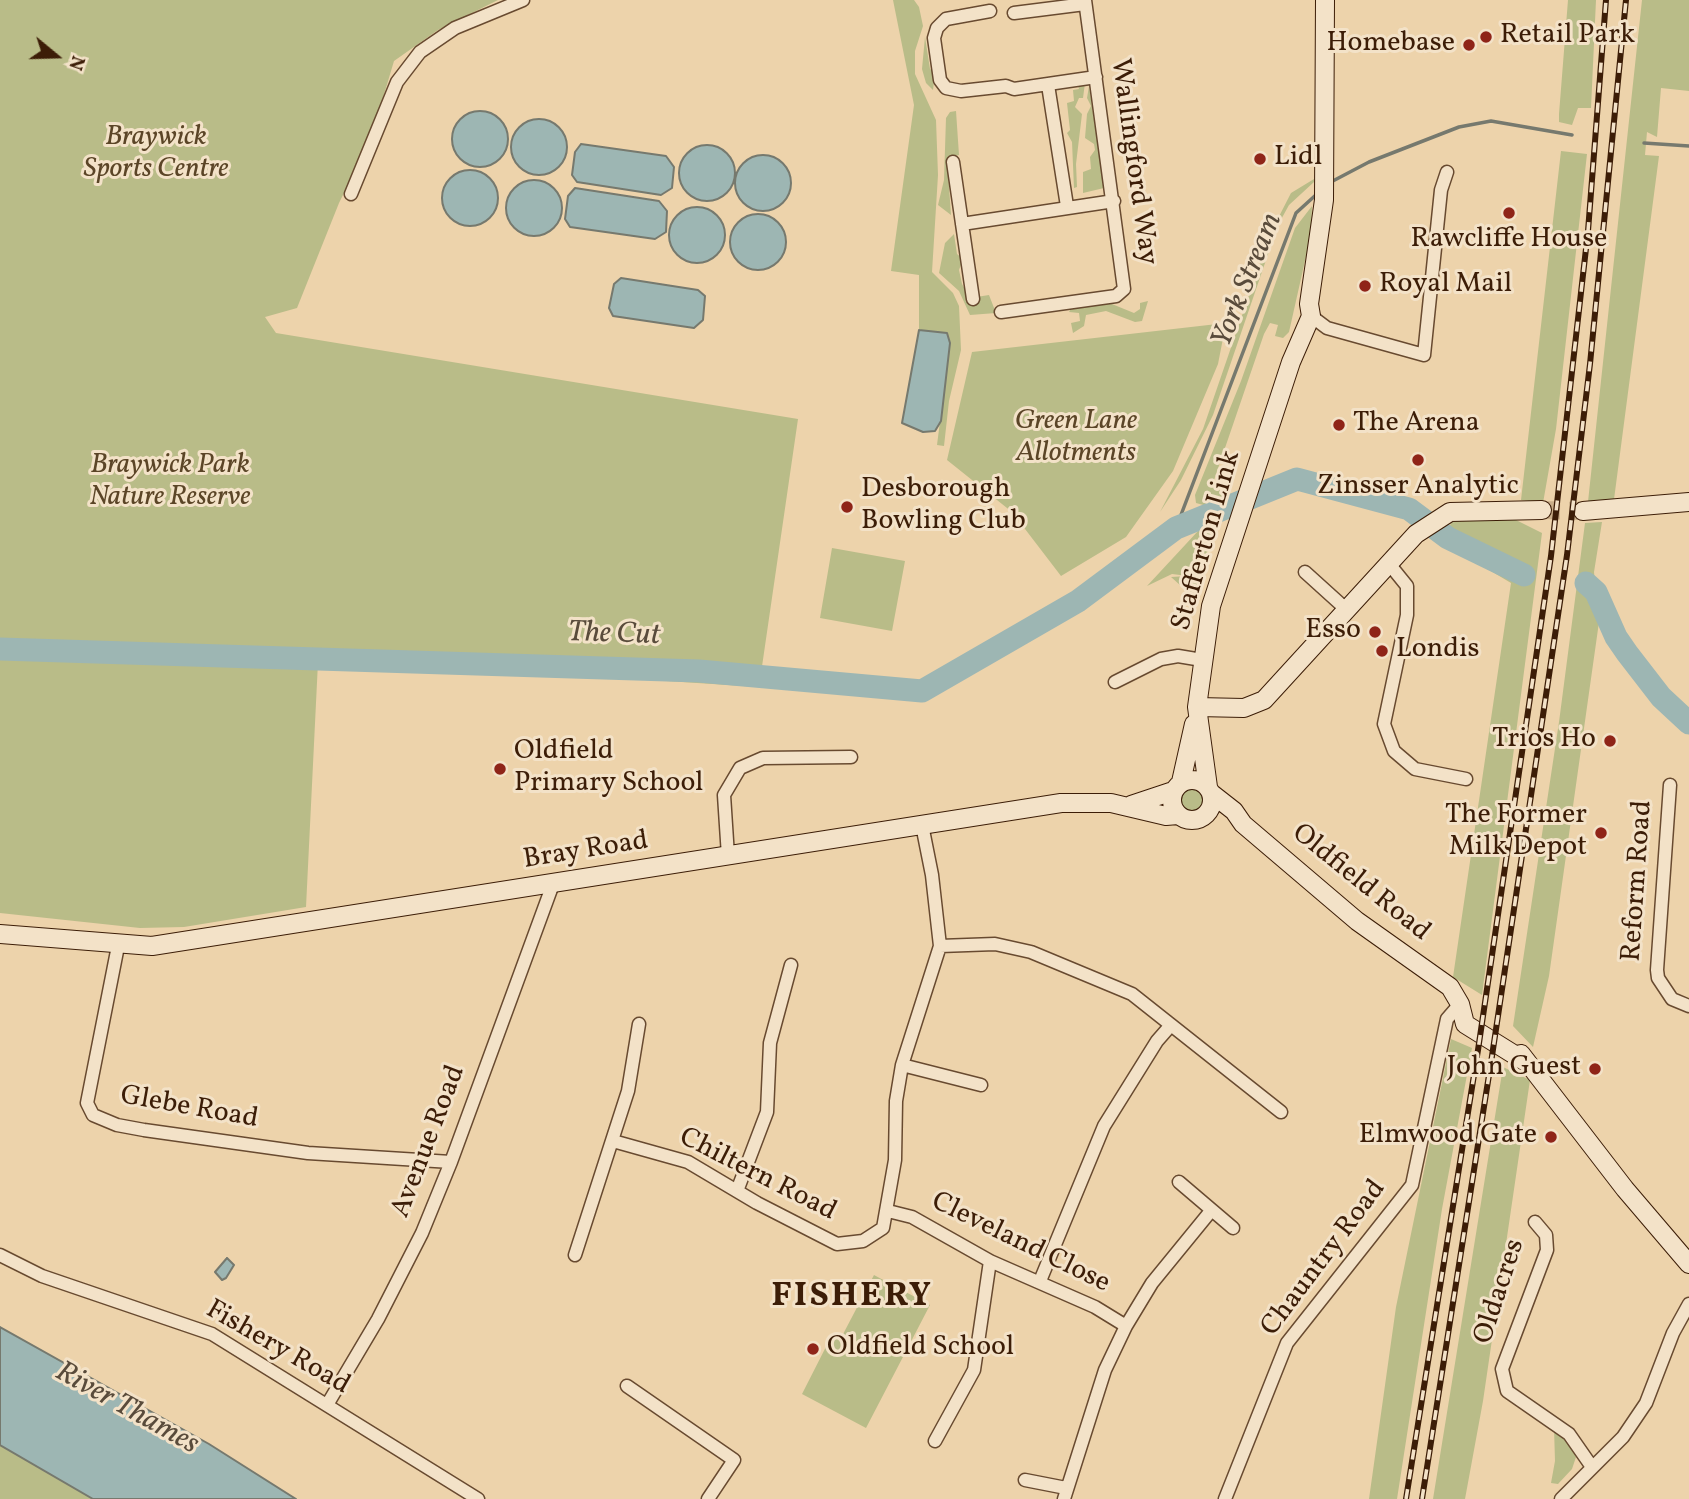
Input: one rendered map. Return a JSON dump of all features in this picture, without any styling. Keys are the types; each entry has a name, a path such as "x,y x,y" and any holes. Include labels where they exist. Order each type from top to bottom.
{"main road":[{"path":"1311,316 1309,304 1324,200 1325,0"},
{"name":"Stafferton Link","path":"1210,790 1197,707 1211,606 1230,541 1291,362 1311,316"},
{"path":"1583,511 1689,502"},
{"path":"1243,824 1203,816 1190,820 1178,815 1171,802 1197,707 1244,708 1264,700 1416,534 1450,513 1474,510 1542,510"},
{"path":"1131,805 1193,779 1210,790 1211,806 1203,816"},
{"name":"Oldfield Road","path":"1210,790 1243,824 1357,921 1450,987 1460,1004 1465,1024 1526,1062 1649,1219 1689,1264"},
{"name":"Bray Road","path":"0,934 118,946 152,946 223,937 1061,803 1131,805 1166,816 1178,815"}],"street":[{"path":"351,194 397,82 420,52 455,28 523,0"},
{"path":"1014,13 1085,2"},
{"name":"Wallingford Way","path":"1001,312 1121,294 1124,285 1085,2"},
{"path":"990,11 946,19 937,28 934,38 940,80 948,90 1048,85 1096,77"},
{"path":"1048,85 1067,206"},
{"path":"953,162 972,299"},
{"path":"1311,316 1327,328 1424,355 1441,190 1447,172"},
{"path":"962,224 1114,201"},
{"path":"1390,565 1406,586 1406,615 1384,724 1394,751 1415,769 1465,779"},
{"path":"1305,572 1347,610"},
{"path":"1115,682 1161,659 1178,656 1202,660"},
{"path":"728,856 724,795 740,768 763,758 851,757"},
{"name":"Reform Road","path":"1670,785 1657,970 1658,978 1672,999 1689,1006"},
{"name":"Chiltern Road","path":"613,1141 688,1163 837,1244 863,1241 883,1228 895,1160 895,1101 902,1065 940,946 932,876 922,825"},
{"name":"Avenue Road","path":"327,1405 378,1319 422,1233 451,1162 553,884"},
{"path":"940,946 995,944 1031,952 1132,994 1281,1112"},
{"name":"Glebe Road","path":"118,946 87,1103 92,1114 117,1125 144,1130 308,1153 451,1162"},
{"path":"737,1191 767,1112 770,1043 791,965"},
{"name":"Chauntry Road","path":"1225,1499 1287,1343 1412,1185 1447,1019 1460,1004"},
{"path":"575,1255 628,1091 639,1024"},
{"path":"1040,1281 1104,1126 1157,1041 1171,1025"},
{"path":"902,1065 981,1085"},
{"path":"1179,1182 1210,1212 1233,1228"},
{"name":"Cleveland Close","path":"888,1211 912,1217 990,1262 1040,1281 1095,1307 1126,1326"},
{"name":"Cleveland Close","path":"1025,1480 1065,1494 1105,1370 1126,1326 1152,1283 1210,1212"},
{"name":"Oldacres","path":"1535,1222 1546,1235 1547,1250 1502,1369 1507,1391 1569,1434 1592,1467"},
{"name":"Fishery Road","path":"0,1255 42,1276 212,1334 478,1499"},
{"path":"935,1441 974,1370 990,1262"},
{"path":"1561,1499 1623,1437 1646,1403 1673,1332 1689,1304"},
{"path":"627,1386 734,1460 708,1499"}],"green space":[{"name":"Braywick Park Nature Reserve","path":"0,0 498,0 438,30 394,61 371,138 339,203 297,308 265,317 276,333 798,419 759,687 0,638"},
{"path":"893,0 914,0 919,7 923,26 915,51 915,74 936,120 938,175 932,272 953,293 959,306 961,350 949,401 944,446 937,445 950,343 946,333 919,330 919,275 891,271 914,105"},
{"path":"1568,0 1596,0 1591,108 1578,108 1572,125 1559,122"},
{"path":"1642,0 1689,0 1689,91 1661,88 1657,137 1647,132 1645,155 1659,156 1613,507 1587,511"},
{"path":"925,37 930,69 935,73 933,90 926,83 922,69"},
{"path":"1077,82 1085,83 1083,98 1079,98 1075,107 1082,114 1076,164 1077,187 1074,188 1072,142 1067,133 1070,130 1067,103 1074,101 1073,90 1079,89"},
{"path":"1089,86 1104,188 1083,193 1083,172 1091,169 1090,157 1095,150 1094,144 1085,138 1087,114 1091,106 1087,98"},
{"path":"956,111 959,155 947,158 951,215 938,205 944,180 946,118 950,112"},
{"path":"1561,151 1587,154 1556,429 1543,503 1521,500"},
{"path":"1314,179 1289,205 1278,225 1213,415 1181,480 1160,512 1203,429 1270,234 1291,193"},
{"path":"1312,206 1311,234 1289,332 1283,338 1275,336 1278,325 1270,323 1264,334 1213,483 1223,489 1226,482 1232,483 1229,495 1207,506 1196,503 1195,495 1241,381 1295,228"},
{"path":"954,234 957,254 963,259 959,270 962,284 970,298 989,295 996,313 970,315 959,291 939,273 945,243"},
{"path":"1148,301 1142,321 1135,322 1106,311 1086,315 1084,326 1073,333 1071,323 1080,321 1079,313 1069,312 1072,307 1107,302 1134,313 1140,309 1140,303"},
{"name":"Green Lane Allotments","path":"1226,323 1218,364 1173,471 1126,537 1061,576 1012,512 947,460 972,352"},
{"path":"1502,513 1542,533 1482,995 1453,977 1511,583 1449,546 1448,530 1451,523 1460,518"},
{"path":"1218,516 1202,570 1197,573 1202,573 1195,593 1190,594 1171,577 1188,576 1172,574 1147,586 1211,517"},
{"path":"1602,522 1594,572 1599,622 1549,976 1533,1047 1513,1026 1559,722 1585,523"},
{"name":"Desborough Bowling Club","path":"832,548 905,561 892,631 820,618"},
{"path":"0,656 318,662 306,907 184,927 140,928 0,913"},
{"path":"1192,786 1201,790 1205,799 1201,808 1192,812 1183,808 1179,799 1183,790"},
{"path":"1451,1039 1472,1048 1442,1209 1397,1499 1369,1499 1396,1307"},
{"path":"1503,1067 1530,1080 1483,1401 1465,1499 1433,1499"},
{"path":"874,1275 930,1305 866,1428 802,1394 833,1333 841,1338"},
{"path":"1554,1428 1569,1443 1576,1457 1572,1469 1558,1484 1551,1483 1555,1461"},
{"path":"0,1445 93,1499 0,1499"}],"water":[{"path":"480,111 491,113 500,119 506,128 506,150 500,159 491,165 480,167 469,165 460,159 454,150 452,139 454,128 460,119 469,113"},
{"path":"539,119 550,121 559,127 565,136 565,158 559,167 550,173 539,175 528,173 519,167 513,158 511,147 513,136 519,127 528,121"},
{"path":"581,144 666,156 674,167 672,188 661,195 577,182 572,175 575,152"},
{"path":"707,145 718,147 727,153 733,162 733,184 727,193 718,199 707,201 696,199 687,193 681,184 679,173 681,162 687,153 696,147"},
{"path":"763,155 774,157 783,163 789,172 789,194 783,203 774,209 763,211 752,209 743,203 737,194 735,183 737,172 743,163 752,157"},
{"path":"470,170 481,172 490,178 496,187 496,209 490,218 481,224 470,226 459,224 450,218 444,209 442,198 444,187 450,178 459,172"},
{"path":"534,180 545,182 554,188 560,197 560,219 554,228 545,234 534,236 523,234 514,228 508,219 506,208 508,197 514,188 523,182"},
{"path":"575,188 659,201 667,211 666,232 655,239 570,227 565,219 568,196"},
{"path":"697,207 708,209 717,215 723,224 723,246 717,255 708,261 697,263 686,261 677,255 671,246 669,235 671,224 677,215 686,209"},
{"path":"758,214 769,216 778,222 784,231 784,253 778,262 769,268 758,270 747,268 738,262 732,253 730,242 732,231 738,222 747,216"},
{"path":"621,278 698,290 705,296 703,320 694,328 613,316 609,308 614,284"},
{"path":"919,330 947,333 950,343 941,421 935,431 923,432 902,423"},
{"path":"227,1258 234,1265 222,1280 215,1272"},
{"name":"River Thames","path":"0,1327 209,1444 296,1499 93,1499 0,1445"}],"waterway":[{"name":"York Stream","path":"1329,183 1369,162 1459,127 1491,121 1572,135"},
{"name":"York Stream","path":"1644,143 1689,146"},
{"name":"York Stream","path":"1176,528 1296,213 1318,193"},
{"name":"The Cut","path":"0,649 699,671 922,691 1078,601 1176,528 1297,479 1409,509 1448,538 1524,575"},
{"path":"1586,583 1596,592 1616,637 1627,653 1661,697 1689,723"}],"tunnel":[{"path":"1542,510 1583,511"}],"railway":[{"path":"1406,1499 1478,1050 1551,556 1588,231 1606,0"},
{"path":"1422,1499 1567,555 1590,364 1626,0"}],"place":[{"name":"Retail Park","path":"1486,37"},
{"name":"Homebase","path":"1469,45"},
{"name":"Lidl","path":"1260,159"},
{"name":"Rawcliffe House","path":"1509,213"},
{"name":"Royal Mail","path":"1365,286"},
{"name":"The Arena","path":"1339,425"},
{"name":"Zinsser Analytic","path":"1418,460"},
{"name":"Desborough Bowling Club","path":"847,507"},
{"name":"Esso","path":"1375,632"},
{"name":"Londis","path":"1382,651"},
{"name":"Trios Ho","path":"1610,741"},
{"name":"Oldfield Primary School","path":"500,769"},
{"name":"The Former Milk Depot","path":"1601,833"},
{"name":"John Guest","path":"1595,1069"},
{"name":"Elmwood Gate","path":"1551,1137"},
{"name":"Oldfield School","path":"813,1349"}],"district":[{"name":"FISHERY","path":"852,1299"}],"park label":[{"name":"Braywick Sports Centre","path":"156,155"}]}
